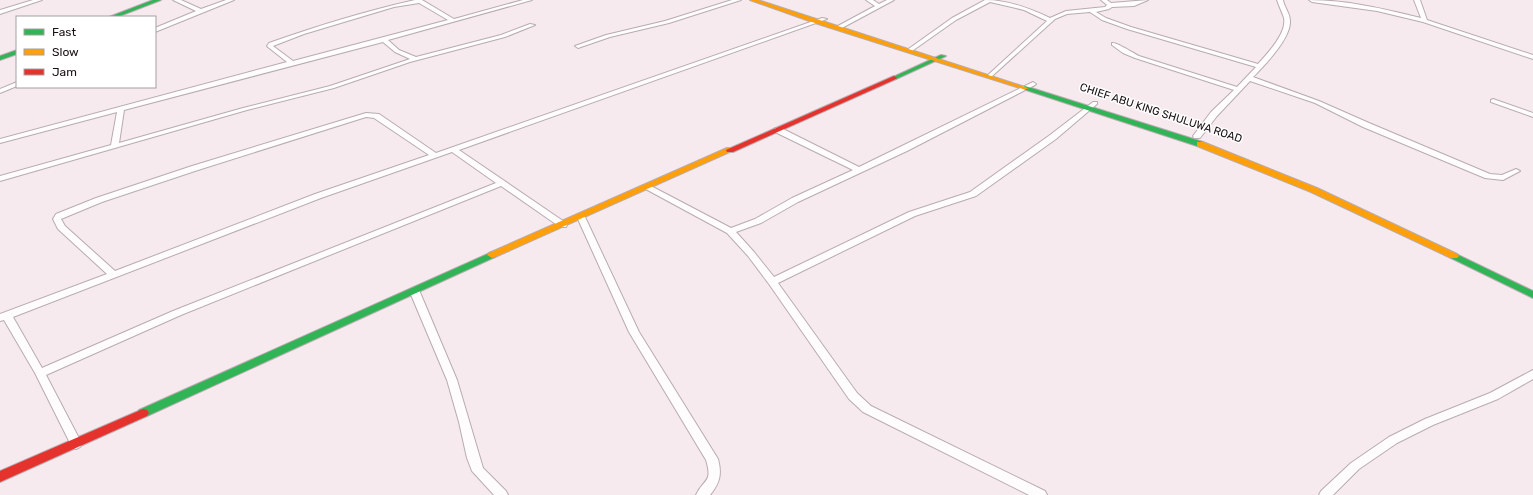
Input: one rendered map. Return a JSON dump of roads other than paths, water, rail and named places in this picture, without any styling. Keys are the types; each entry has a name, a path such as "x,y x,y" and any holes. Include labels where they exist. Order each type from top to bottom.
{"street":[{"path":"0,12 39,0"},
{"path":"115,16 158,0"},
{"path":"176,0 200,11"},
{"path":"156,30 231,0"},
{"path":"292,63 270,46 271,44 302,33 393,6 419,0 452,20"},
{"path":"505,0 513,4"},
{"path":"0,141 292,63 335,54 452,20 529,0"},
{"path":"578,46 608,36 667,22 738,0"},
{"path":"753,0 820,20"},
{"name":"CHIEF ABU KING SHULUWA ROAD","path":"766,0 820,20 940,58 1197,136 1267,162 1391,216"},
{"path":"869,0 878,6"},
{"path":"841,26 891,0"},
{"path":"913,49 954,19 989,0 1026,9 1050,20"},
{"path":"1104,0 1110,5"},
{"path":"992,74 1050,20 1059,15 1072,11 1107,8 1110,5 1134,4 1144,0"},
{"path":"1197,136 1214,114 1249,78 1279,43 1287,23 1280,0"},
{"path":"1312,0 1383,10 1425,21 1533,57"},
{"path":"1417,0 1425,21"},
{"path":"1090,10 1104,19 1122,25 1259,66"},
{"path":"76,444 40,373 3,317 318,196 454,150 820,20"},
{"path":"0,179 245,109 332,87 416,59 503,36 532,26"},
{"path":"383,40 397,51 416,59"},
{"path":"1114,44 1125,52 1137,57 1238,89"},
{"path":"0,58 16,52"},
{"path":"0,477 76,444 414,290 940,58"},
{"path":"1249,78 1317,102 1366,125 1488,176 1503,178 1516,172"},
{"path":"0,91 16,84"},
{"path":"730,231 758,221 795,200 917,143 1030,86"},
{"path":"1493,101 1533,115"},
{"path":"772,282 912,214 973,194 1053,137 1092,105 1244,160 1418,237 1533,295"},
{"path":"116,145 121,109"},
{"path":"112,274 61,227 57,219 59,216 99,200 195,168 366,115 376,116 435,156"},
{"path":"778,130 860,170"},
{"path":"454,150 563,225"},
{"path":"40,373 178,313 502,184"},
{"path":"646,187 730,231 751,254 772,282 853,396 867,408 1040,495"},
{"path":"581,217 634,332 712,459 716,471 716,479 702,495"},
{"path":"1460,249 1533,285"},
{"path":"414,290 452,380 465,422 473,458 478,471 502,495"},
{"path":"1325,495 1355,466 1393,440 1429,422 1494,396 1533,374"}]}
